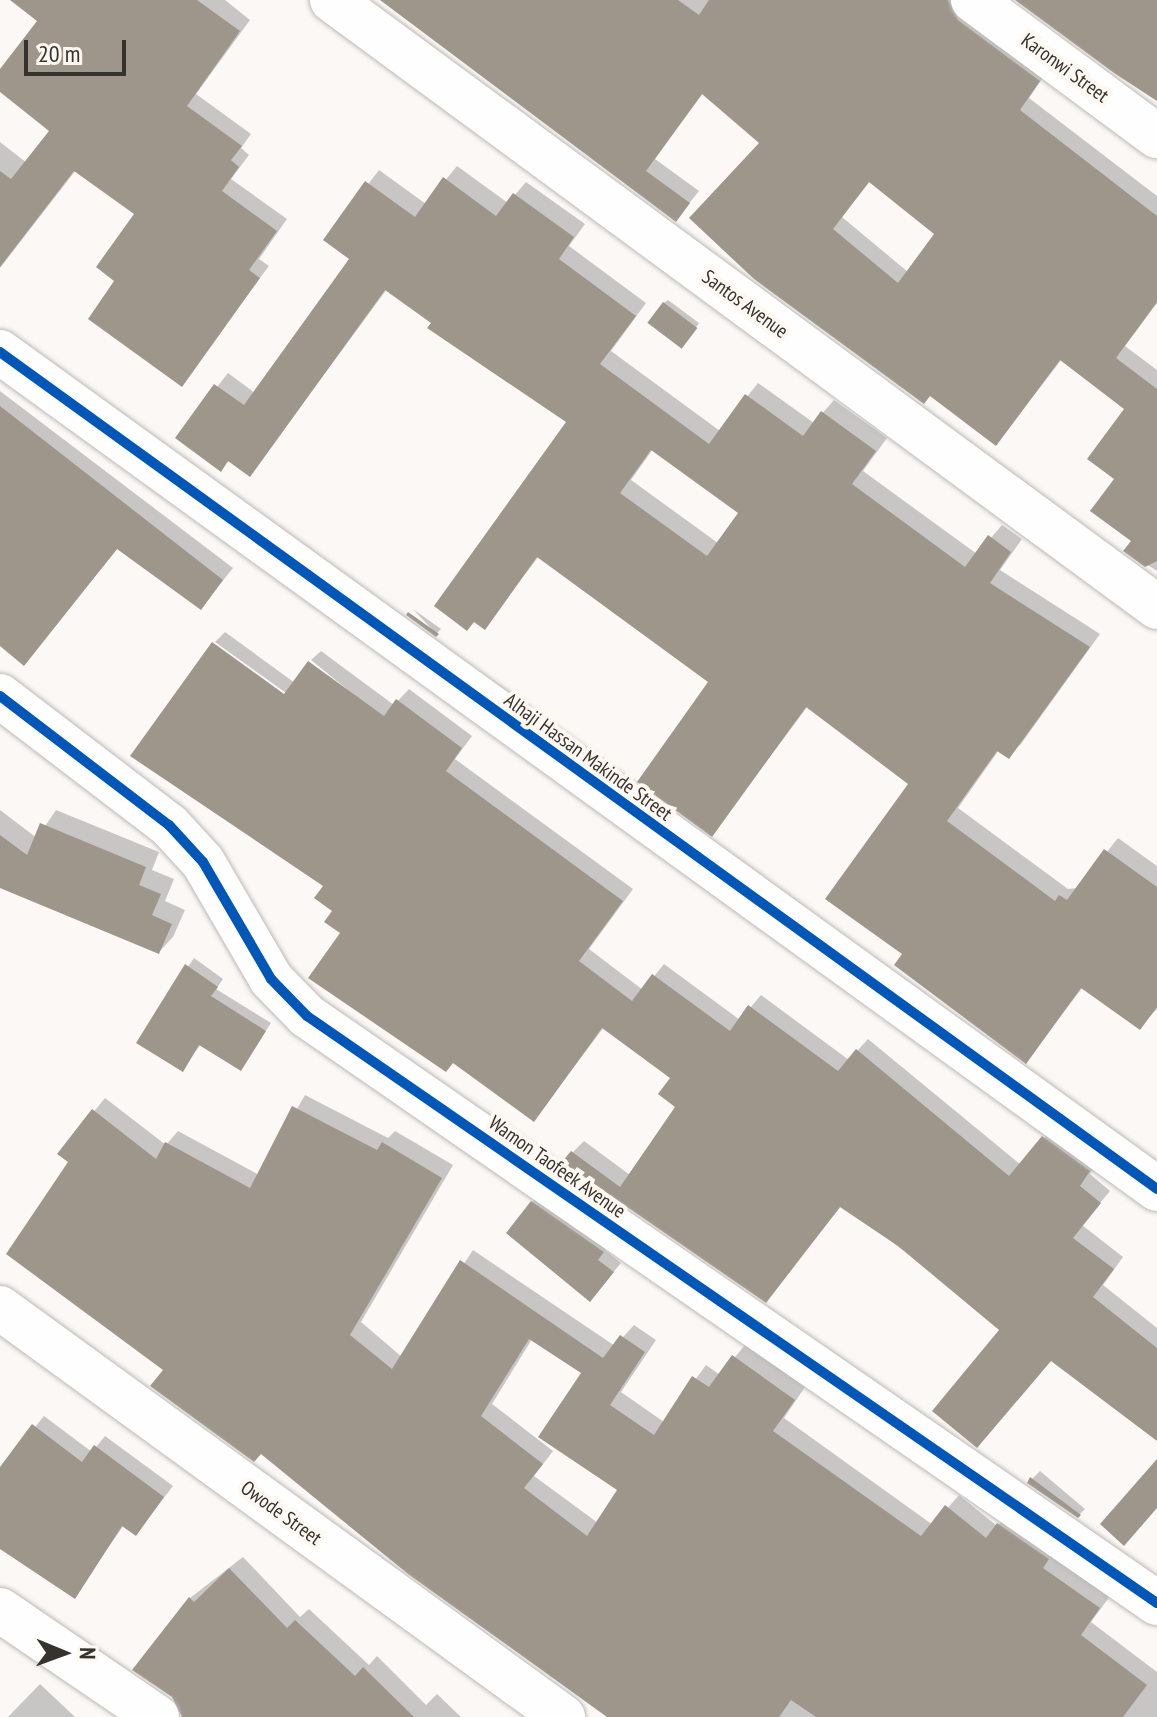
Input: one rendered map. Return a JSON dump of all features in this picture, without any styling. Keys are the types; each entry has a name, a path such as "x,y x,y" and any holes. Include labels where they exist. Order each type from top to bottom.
{"street":[{"name":"Santos Avenue","path":"332,0 1157,607"},
{"name":"Karonwi Street","path":"973,0 1157,136"},
{"name":"Alhaji Hassan Makinde Street","path":"0,352 1157,1189"},
{"name":"Wamon Taofeek Avenue","path":"0,696 169,825 203,862 271,979 307,1016 1157,1603"},
{"name":"Owode Street","path":"0,1308 563,1717"},
{"path":"0,1610 157,1717"}],"building":[{"path":"10,0 197,0 240,31 187,106 242,146 231,160 239,167 222,191 277,231 249,270 260,278 182,387 88,319 114,281 96,267 134,214 74,171 0,267 0,171 11,179 49,131 0,92 0,69 37,21"},
{"path":"380,0 678,0 699,15 709,0 948,0 958,20 1040,81 1020,110 1157,216 1157,302 1116,358 1157,389 1157,561 1145,567 1123,551 1131,541 1090,511 1114,479 1087,459 1124,409 1060,360 996,446 930,396 924,404 754,279 689,218 759,143 702,94 646,171 690,203 676,222","holes":["869,182 934,234 898,283 833,229"]},
{"path":"1015,0 1157,0 1157,101 1114,73"},
{"path":"443,177 496,216 513,193 574,237 559,259 636,316 600,364 709,444 745,394 803,436 821,411 876,451 852,484 965,567 988,535 1011,552 990,583 1090,647 1009,759 997,751 947,821 1055,901 1059,895 1067,900 1104,849 1157,887 1157,1007 1140,1030 1081,988 1026,1064 894,965 902,954 825,899 908,784 806,707 712,837 637,782 708,682 537,557 485,630 474,622 467,631 434,606 566,422 427,328 431,323 385,290 250,477 228,461 221,472 175,438 214,384 244,405 349,259 323,240 365,181 415,217","holes":["651,450 738,513 707,556 620,493"]},
{"path":"663,302 697,328 682,349 647,323"},
{"path":"0,406 223,580 201,610 117,549 24,666 0,646"},
{"path":"408,612 439,634 436,637 406,615"},
{"path":"212,642 284,694 308,661 384,716 396,699 462,748 446,771 623,901 579,961 632,1001 652,974 730,1031 748,1005 838,1071 856,1049 1009,1176 1042,1136 1090,1171 1080,1186 1101,1203 1073,1238 1114,1269 1093,1297 1157,1348 1157,1441 1051,1361 977,1448 932,1411 999,1330 898,1246 840,1207 766,1303 562,1162 571,1151 620,1187 675,1107 658,1094 670,1078 602,1028 534,1122 453,1063 446,1072 308,978 340,933 324,922 332,911 314,898 323,886 130,756"},
{"path":"40,823 146,867 139,885 161,894 152,915 172,924 159,954 0,888 0,835 27,855"},
{"path":"185,964 218,987 211,996 266,1031 241,1071 199,1045 183,1072 136,1043"},
{"path":"292,1106 377,1150 382,1142 442,1178 350,1335 392,1369 460,1260 603,1358 620,1335 645,1352 610,1405 654,1435 692,1376 709,1387 732,1355 795,1400 773,1431 921,1536 945,1505 986,1538 997,1523 1049,1559 1043,1568 1100,1608 1081,1635 1147,1685 1123,1717 816,1717 791,1700 779,1717 607,1717 408,1574 261,1454 254,1462 150,1386 163,1370 6,1254 68,1162 57,1154 92,1109 156,1159 165,1142 250,1188","holes":["529,1339 581,1373 538,1437 617,1490 587,1536 524,1488 543,1464 481,1416"]},
{"path":"531,1201 604,1252 598,1260 614,1272 590,1302 506,1233"},
{"path":"32,1424 82,1462 94,1445 164,1497 136,1536 122,1526 75,1599 0,1549 0,1467"},
{"path":"1157,1459 1157,1508 1124,1546 1100,1524"},
{"path":"1030,1477 1081,1515 1078,1518 1027,1483"},
{"path":"229,1568 287,1628 295,1620 355,1676 363,1667 414,1717 182,1717 172,1697 132,1670 189,1597 194,1602"}],"cycle path":[{"path":"0,352 1157,1189"},
{"path":"0,696 169,825 203,862 271,979 307,1016 1157,1603"}]}
